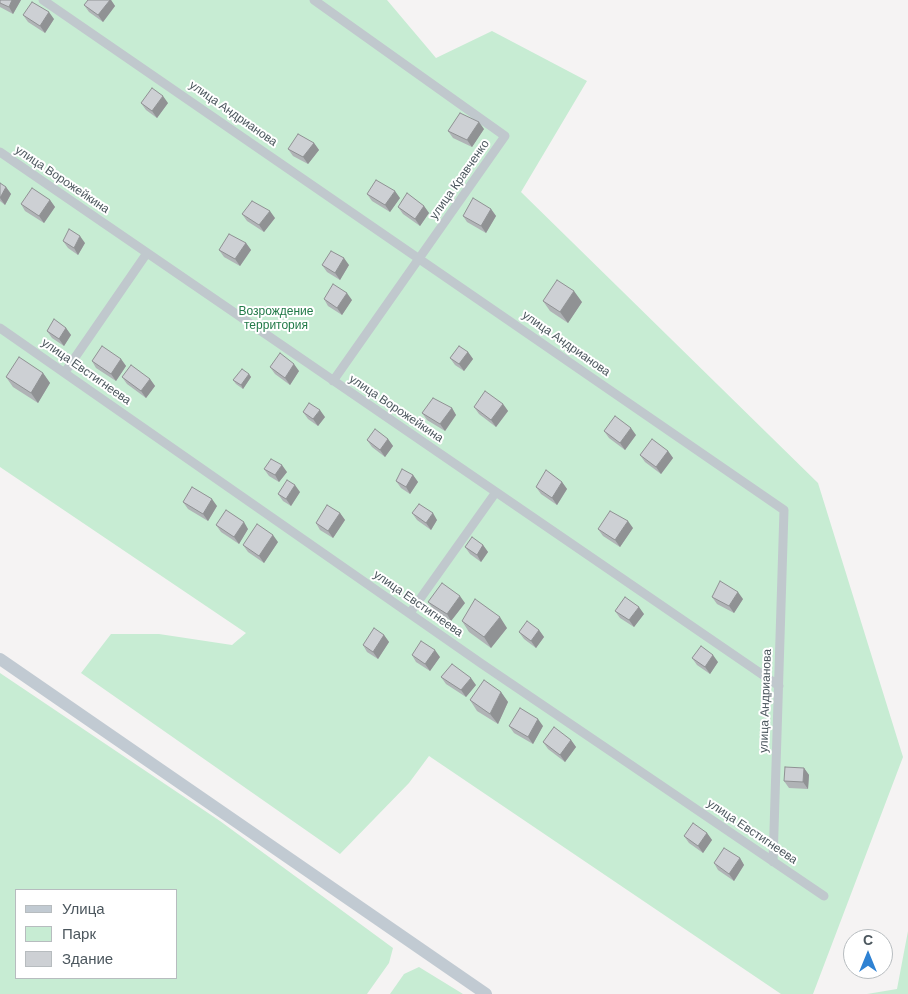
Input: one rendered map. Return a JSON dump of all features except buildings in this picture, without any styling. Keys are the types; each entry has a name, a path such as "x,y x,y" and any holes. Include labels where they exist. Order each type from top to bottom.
{"main road":[{"path":"0,659 486,994"}],"street":[{"name":"улица Андрианова","path":"43,0 784,510 773,862"},
{"name":"улица Кравченко","path":"314,0 505,136 333,381"},
{"name":"улица Ворожейкина","path":"0,152 779,686"},
{"path":"65,372 147,253"},
{"name":"улица Евстигнеева","path":"0,328 410,614 824,896"},
{"path":"410,614 496,492"}],"green space":[{"name":"Возрождение территория","path":"0,0 387,0 436,58 492,31 587,81 521,192 818,483 903,757 813,994 781,994 429,756 409,783 340,854 81,673 111,634 159,634 232,645 246,633 0,467"},
{"path":"0,673 220,821 393,948 389,963 367,994 0,994"},
{"path":"908,931 908,994 867,994 897,989"},
{"path":"419,967 463,994 390,994 404,974"}]}
